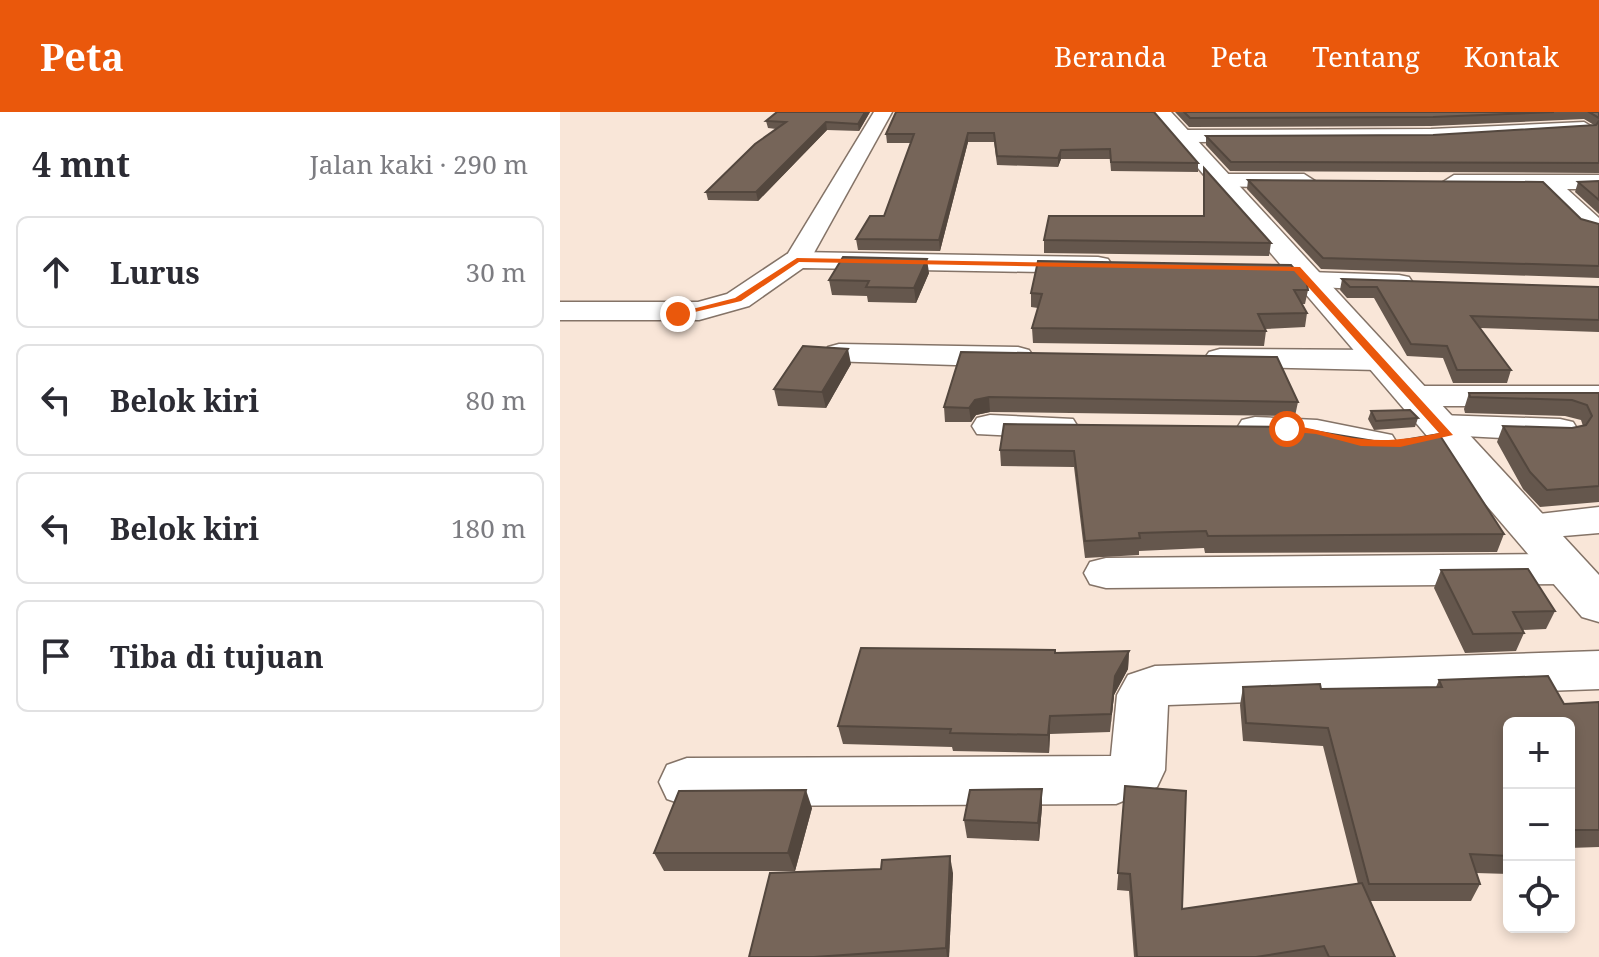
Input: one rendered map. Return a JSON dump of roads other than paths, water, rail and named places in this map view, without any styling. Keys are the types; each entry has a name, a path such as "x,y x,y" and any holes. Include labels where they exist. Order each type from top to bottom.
{"street":[{"path":"560,311 699,311 738,300 797,260 854,157 883,112"},
{"path":"1557,112 1594,133"},
{"path":"1169,123 1383,120 1397,116"},
{"path":"1169,123 1431,135 1594,133"},
{"path":"1169,123 1221,181 1290,272 1412,396 1599,605"},
{"path":"1221,181 1329,181"},
{"path":"1438,182 1599,182"},
{"path":"1547,182 1588,222 1599,226"},
{"path":"797,260 1125,266"},
{"path":"1290,272 1430,284"},
{"path":"839,354 1045,357"},
{"path":"1187,358 1378,360"},
{"path":"1412,396 1599,396"},
{"path":"990,426 1099,427"},
{"path":"1225,428 1317,431 1361,443 1400,443 1443,431 1565,430"},
{"path":"1528,526 1599,520"},
{"path":"1106,573 1567,569"},
{"path":"687,782 1116,780 1137,770 1143,695 1146,689 1155,686 1599,670"}]}
